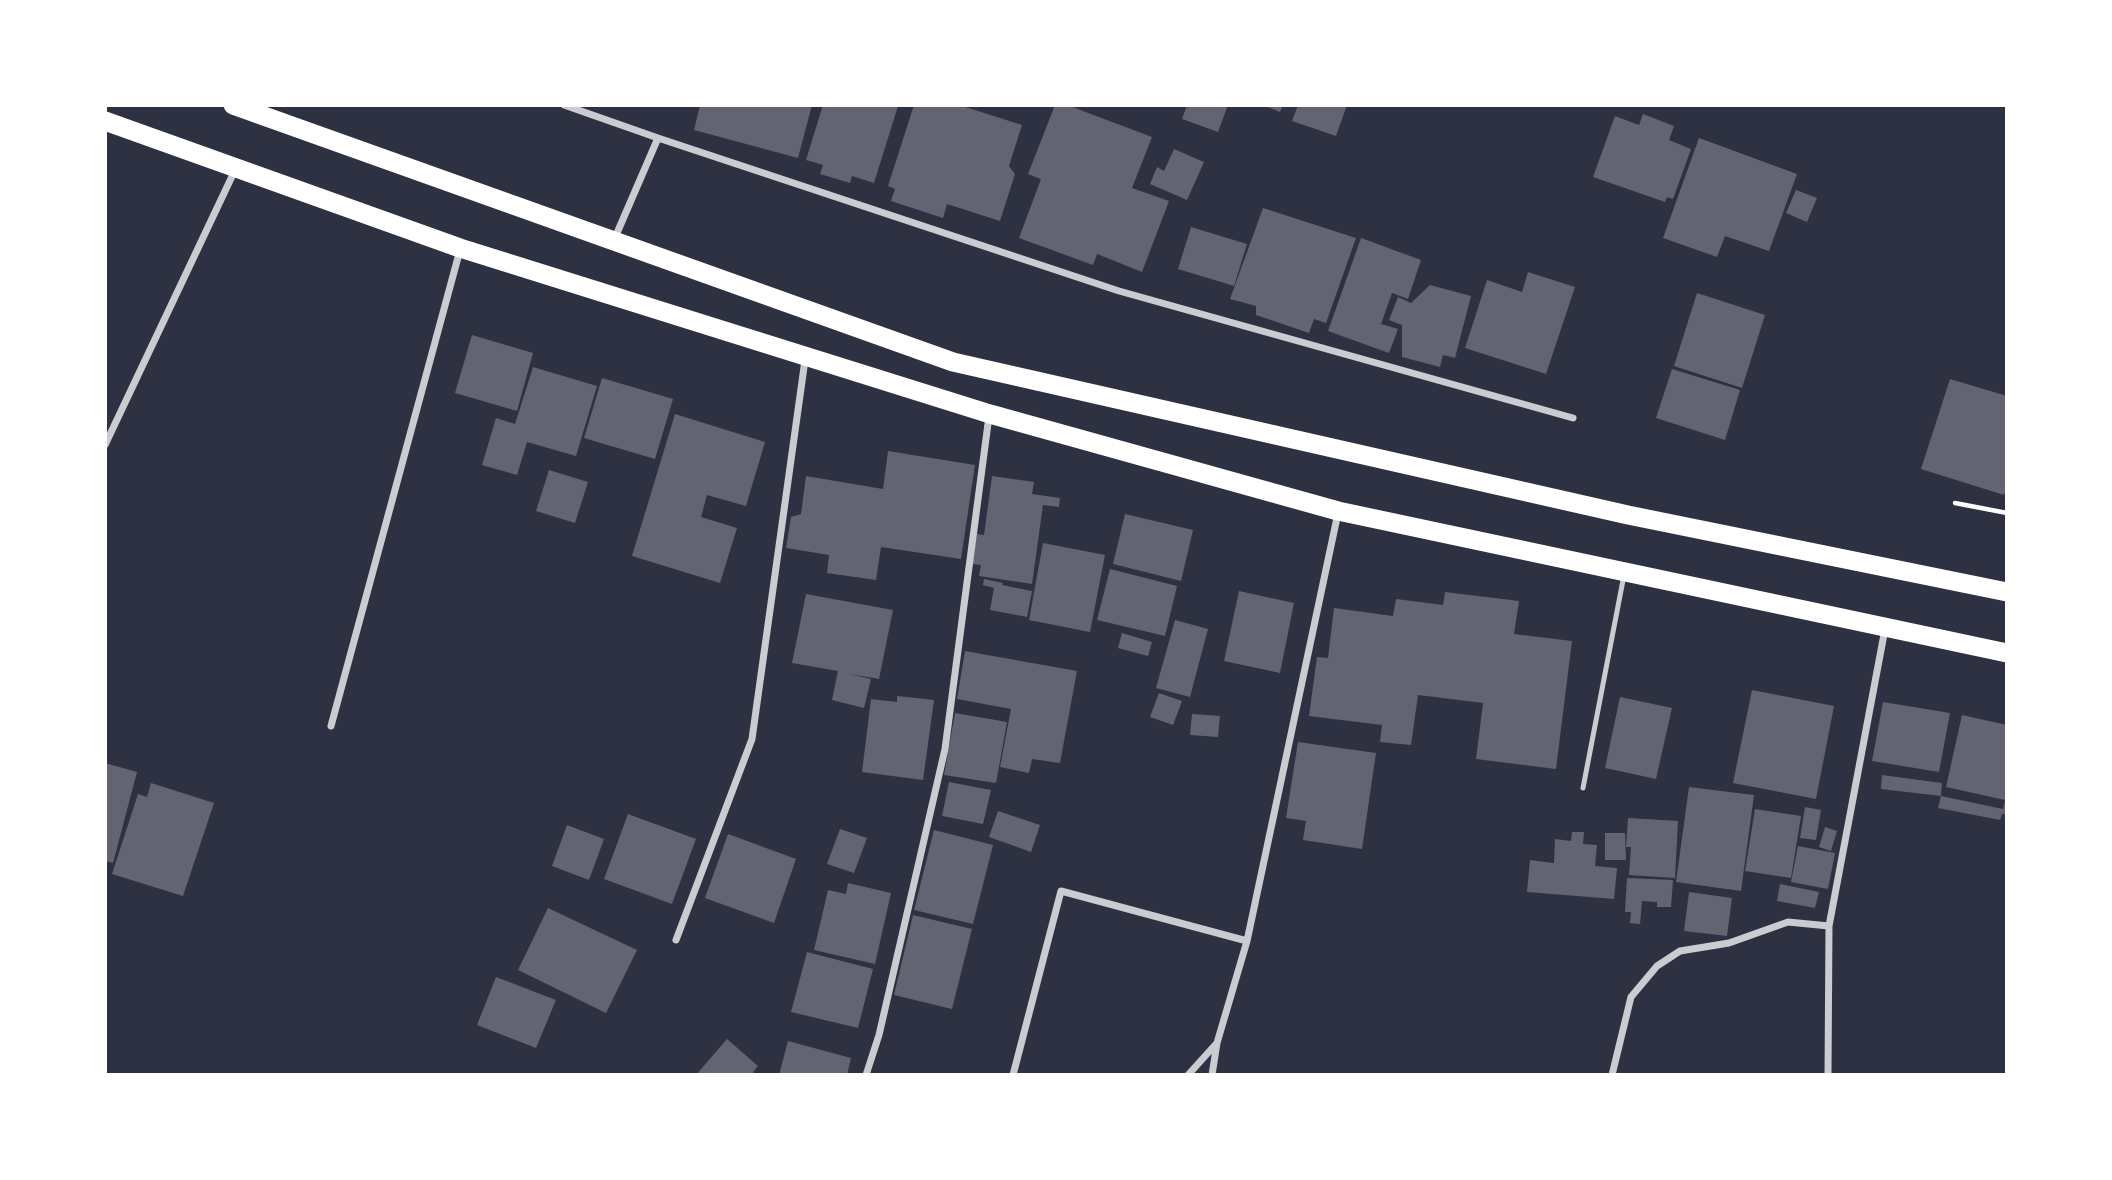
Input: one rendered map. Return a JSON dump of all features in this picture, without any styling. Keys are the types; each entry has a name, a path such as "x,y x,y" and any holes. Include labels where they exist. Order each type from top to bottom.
{"highway":[{"path":"233,105 953,362 1628,514 2007,592"},
{"path":"105,121 460,248 990,414 1338,511 2007,653"}],"street":[{"path":"564,105 1119,291 1573,418"},
{"path":"614,240 658,138"},
{"path":"105,445 235,169"},
{"path":"331,726 460,248"},
{"path":"676,940 752,739 805,357"},
{"path":"866,1075 880,1035 945,749 990,414"},
{"path":"1212,1075 1217,1043 1247,941 1338,511"},
{"path":"1828,1075 1829,926 1885,627"},
{"path":"1013,1075 1062,891 1247,941"},
{"path":"1612,1075 1631,998 1657,966 1680,951 1730,943 1788,922 1829,926"},
{"path":"1188,1075 1217,1043"}],"lane":[{"path":"1583,788 1625,572"}],"path":[{"path":"1955,503 2007,513"}],"building":[{"path":"700,105 812,105 798,158 694,130"},
{"path":"823,105 898,106 874,183 852,176 850,183 820,174 823,165 806,160"},
{"path":"914,105 959,105 1022,125 1009,166 1015,174 1000,221 947,204 943,218 891,201 895,189 888,186"},
{"path":"1055,105 1067,105 1152,137 1132,188 1169,201 1142,272 1097,254 1093,265 1019,238 1041,179 1028,174"},
{"path":"1187,105 1228,105 1218,132 1182,119"},
{"path":"1263,105 1283,105 1280,112"},
{"path":"1298,105 1347,105 1336,136 1292,121"},
{"path":"1643,114 1674,126 1669,140 1691,149 1673,199 1667,197 1665,202 1593,177 1615,116 1639,125"},
{"path":"1699,138 1797,174 1769,251 1725,236 1717,257 1663,238"},
{"path":"1174,149 1204,162 1187,200 1150,184 1157,167 1164,171"},
{"path":"1796,190 1817,198 1807,222 1786,213"},
{"path":"1263,208 1356,238 1326,323 1314,319 1309,333 1256,315 1256,306 1230,299"},
{"path":"1191,227 1247,244 1234,286 1178,269"},
{"path":"1361,238 1421,260 1408,299 1392,293 1381,324 1398,329 1389,353 1328,331"},
{"path":"1528,272 1575,287 1546,374 1465,348 1487,280 1522,292"},
{"path":"1430,285 1471,296 1455,358 1443,355 1440,367 1402,357 1402,325 1389,320 1398,297 1411,303"},
{"path":"1697,293 1765,315 1742,388 1674,366"},
{"path":"472,335 533,353 517,411 455,393"},
{"path":"533,367 597,386 576,456 527,442 517,475 482,465 496,418 515,424"},
{"path":"1672,369 1740,390 1725,440 1656,418"},
{"path":"602,378 673,399 655,459 584,438"},
{"path":"1950,379 2007,396 2007,487 2004,495 1921,469"},
{"path":"675,414 765,442 746,506 707,495 701,517 737,528 720,583 632,556"},
{"path":"888,451 975,465 961,559 881,547 876,580 827,573 829,555 786,548 791,517 801,514 806,476 883,489"},
{"path":"549,470 588,482 575,523 536,511"},
{"path":"992,476 1034,482 1032,494 1060,498 1059,507 1043,505 1032,584 979,576 981,565 972,564 977,534 984,535"},
{"path":"1125,514 1193,530 1181,581 1113,564"},
{"path":"1043,543 1105,555 1090,632 1029,620"},
{"path":"1110,569 1177,586 1165,636 1097,620"},
{"path":"984,579 1032,591 1027,617 990,610 994,588 983,585"},
{"path":"1239,591 1294,603 1280,673 1224,661"},
{"path":"1445,592 1519,601 1514,634 1572,641 1556,769 1476,759 1483,703 1418,695 1411,745 1380,742 1382,725 1309,716 1317,657 1328,658 1334,608 1393,616 1396,599 1443,605"},
{"path":"806,594 893,610 879,679 849,674 871,679 864,708 832,700 838,671 792,663"},
{"path":"1175,620 1208,629 1190,697 1156,688"},
{"path":"1122,633 1152,642 1148,656 1118,648"},
{"path":"965,651 1077,671 1060,763 1032,759 1029,773 1000,767 1011,709 957,699"},
{"path":"1752,690 1834,706 1816,799 1733,783"},
{"path":"1159,693 1182,701 1173,725 1150,717"},
{"path":"897,696 934,700 923,780 862,772 871,699 897,702"},
{"path":"1620,697 1672,708 1656,779 1605,768"},
{"path":"1883,702 1950,713 1939,772 1872,761"},
{"path":"955,713 1007,722 996,783 944,775"},
{"path":"1192,714 1220,716 1218,737 1190,735"},
{"path":"1962,715 2007,725 2007,815 2002,814 2000,820 1938,808 1941,796 2003,809 2005,800 1946,787"},
{"path":"1298,742 1376,753 1362,849 1303,840 1306,821 1286,818"},
{"path":"105,763 137,772 113,863 105,861"},
{"path":"1882,775 1942,783 1941,796 1881,789"},
{"path":"949,782 991,790 983,824 942,816"},
{"path":"151,783 214,803 183,896 112,874 138,794 147,797"},
{"path":"1689,787 1754,795 1741,891 1676,882"},
{"path":"1805,807 1821,810 1816,840 1800,838"},
{"path":"1755,809 1801,816 1791,878 1745,871"},
{"path":"998,811 1040,825 1031,852 989,837"},
{"path":"628,814 696,839 672,904 604,879"},
{"path":"1628,818 1678,821 1675,878 1629,875 1631,847 1626,847"},
{"path":"567,825 604,839 589,880 552,866"},
{"path":"1825,827 1837,831 1831,851 1819,847"},
{"path":"840,829 867,838 854,873 827,864"},
{"path":"934,830 993,845 973,924 914,910"},
{"path":"1572,832 1584,832 1583,844 1597,845 1595,866 1617,868 1614,899 1527,892 1530,860 1554,863 1555,839 1571,841"},
{"path":"1605,833 1625,833 1626,860 1605,860"},
{"path":"728,834 796,859 774,923 705,898"},
{"path":"1798,846 1835,853 1828,889 1791,882"},
{"path":"1627,878 1673,880 1671,907 1657,907 1657,902 1642,901 1640,924 1630,923 1631,912 1625,912"},
{"path":"848,883 891,893 875,964 814,950 828,890 846,894"},
{"path":"1780,884 1819,892 1815,908 1777,901"},
{"path":"1689,892 1732,898 1727,936 1684,931"},
{"path":"548,908 637,950 606,1013 518,970"},
{"path":"913,915 972,929 952,1009 894,995"},
{"path":"807,952 873,969 858,1028 791,1012"},
{"path":"496,977 556,1000 536,1048 477,1025"},
{"path":"727,1039 758,1066 753,1072 756,1075 696,1075"},
{"path":"788,1041 851,1058 847,1075 779,1075"}]}
